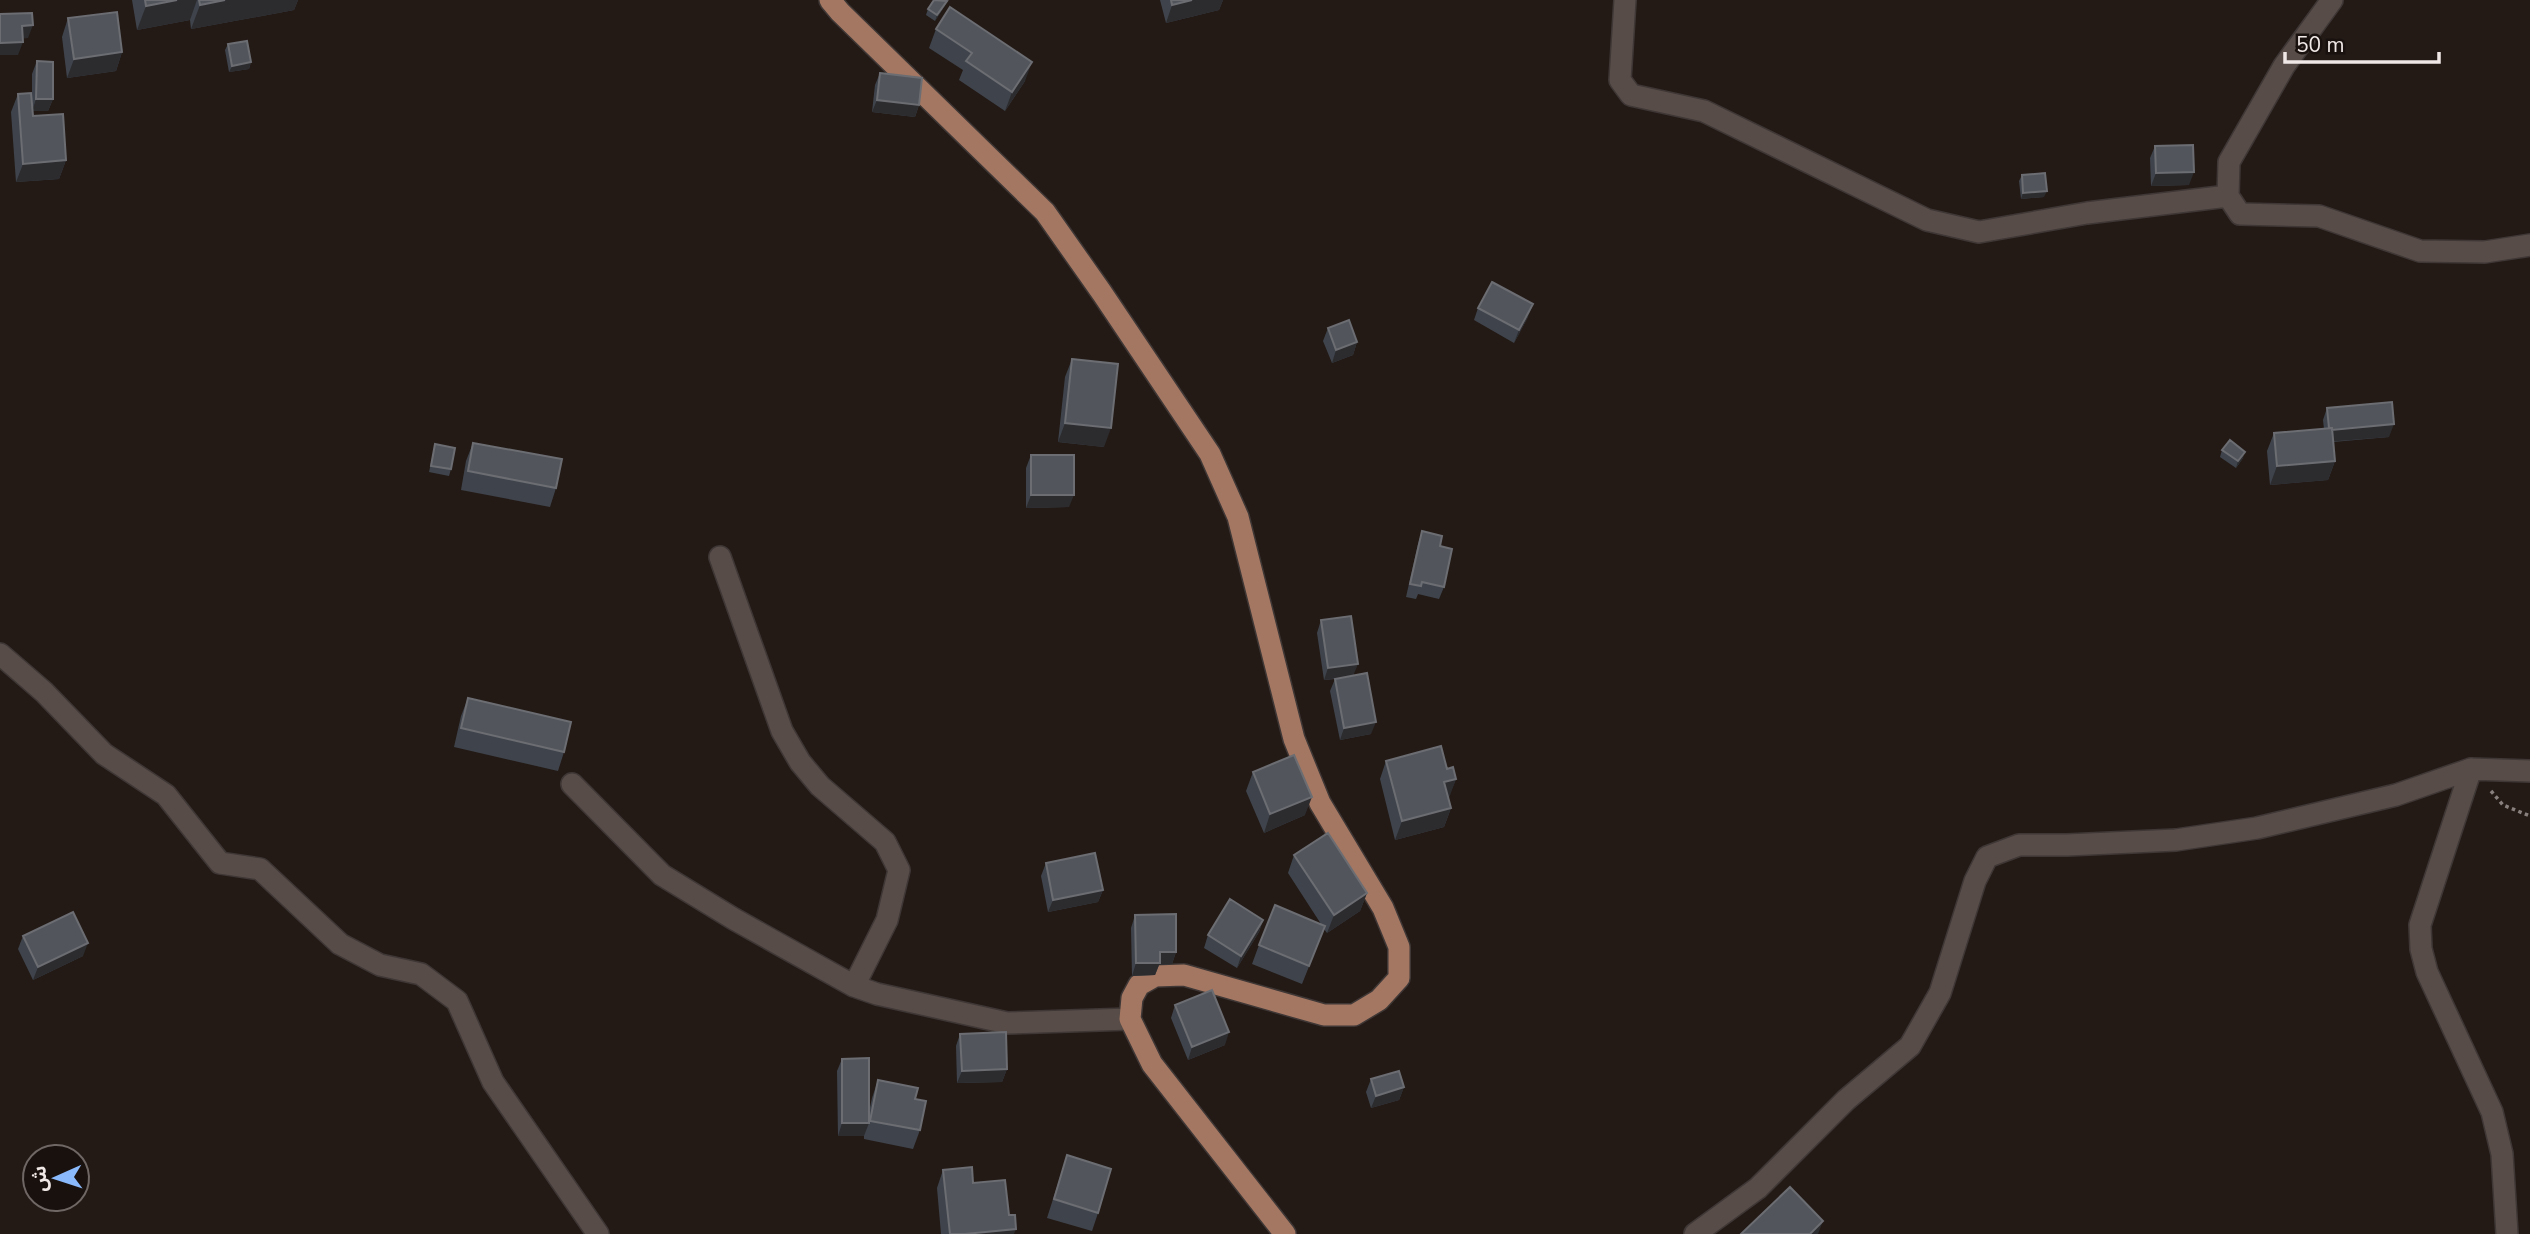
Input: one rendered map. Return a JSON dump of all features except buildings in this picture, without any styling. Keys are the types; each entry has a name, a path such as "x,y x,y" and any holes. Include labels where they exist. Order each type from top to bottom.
{"main road":[{"path":"830,0 839,12 1045,212 1210,454 1238,517 1294,739 1320,803 1383,908 1399,947 1398,978 1379,1000 1354,1015 1324,1015 1184,975 1155,976 1139,985 1132,998 1130,1020 1152,1064 1285,1234"}],"street":[{"path":"1625,0 1620,80 1631,95 1704,111 1927,220 1979,232 2087,214 2228,196"},
{"path":"2332,0 2284,66 2229,162 2228,196 2240,214 2319,216 2420,251 2485,252 2530,245"},
{"path":"720,557 782,731 794,752 820,786 885,842 899,870 887,920 855,986"},
{"path":"0,654 44,692 104,754 166,795 220,863 260,869 341,944 380,965 421,974 457,1000 493,1082 598,1234"},
{"path":"2470,768 2420,925 2421,949 2427,972 2492,1112 2499,1135 2507,1234"},
{"path":"1695,1234 1758,1188 1846,1100 1910,1046 1940,993 1975,881 1987,857 2019,845 2176,840 2257,828 2396,795 2470,768 2530,771"},
{"path":"572,784 662,875 734,919 855,986 877,994 1007,1023 1130,1020"}],"path":[{"path":"2470,768 2503,805 2530,816"}]}
